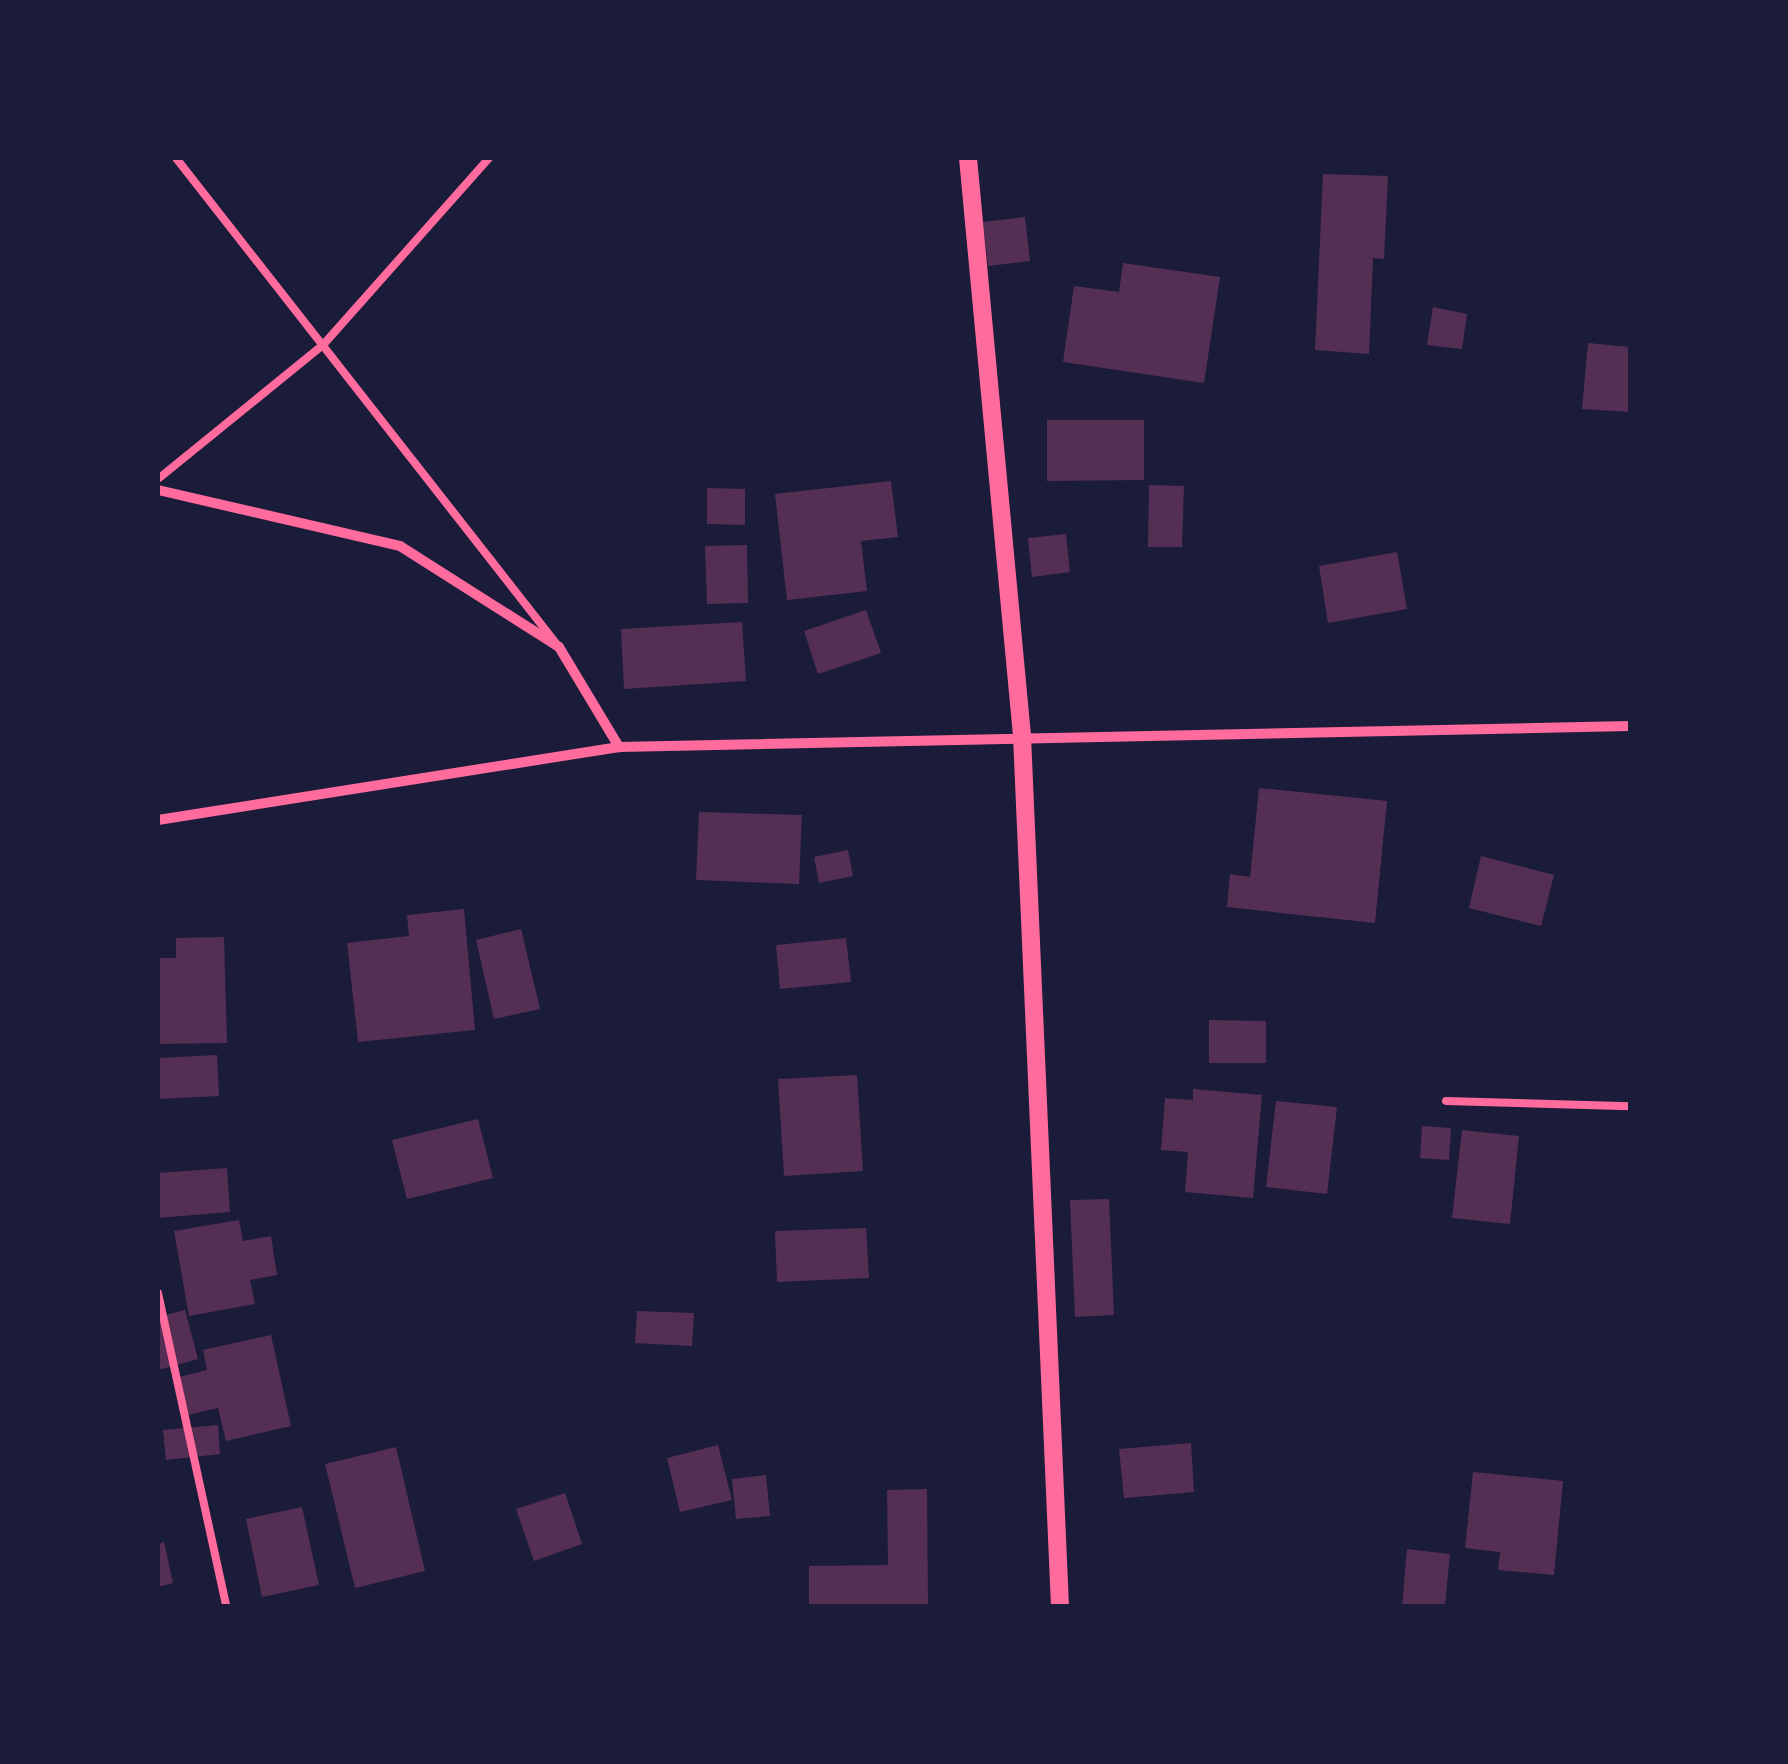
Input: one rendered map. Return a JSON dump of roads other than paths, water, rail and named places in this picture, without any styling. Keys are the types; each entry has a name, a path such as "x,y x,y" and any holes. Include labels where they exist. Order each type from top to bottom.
{"street":[{"path":"968,158 1022,736 1060,1606"},
{"path":"158,490 400,546 559,647 619,748"},
{"path":"158,820 619,748 1022,736 1630,726"}],"lane":[{"path":"176,158 559,647"},
{"path":"158,479 323,345 489,158"},
{"path":"1446,1101 1630,1106"},
{"path":"158,1293 226,1606"}]}
